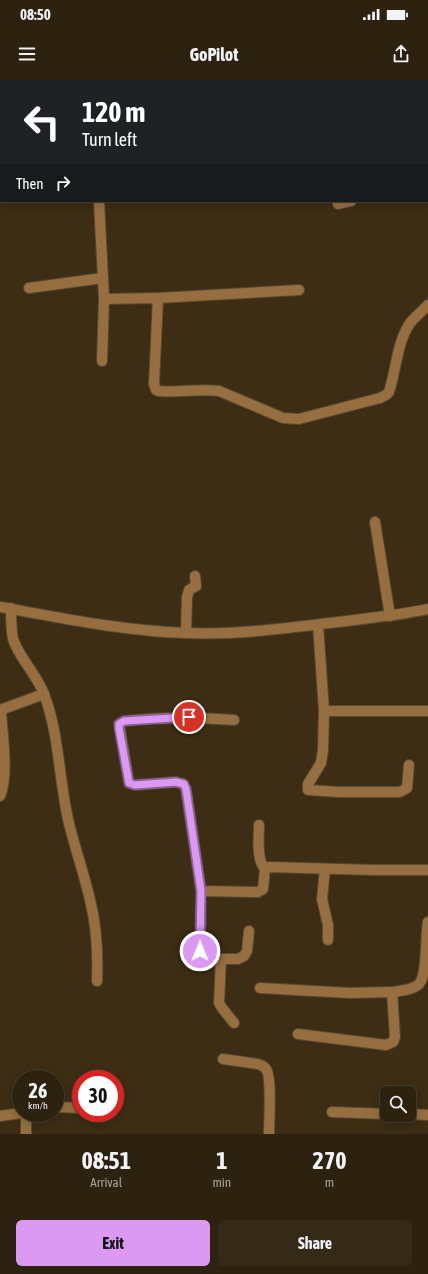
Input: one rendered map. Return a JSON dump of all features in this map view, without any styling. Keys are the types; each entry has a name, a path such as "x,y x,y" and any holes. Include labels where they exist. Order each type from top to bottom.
{"street":[{"path":"99,202 104,299 102,361"},
{"path":"338,204 347,202"},
{"path":"29,288 103,278"},
{"path":"104,299 158,298 299,290"},
{"path":"158,298 154,384 156,390 162,392 218,391 283,418 292,420 386,395 390,387 401,345 407,329 428,306"},
{"path":"375,522 390,616"},
{"path":"186,633 187,597 189,590 196,586 195,576"},
{"path":"0,606 101,624 146,630 186,633 275,631 390,616 428,609"},
{"path":"11,608 13,639 44,694 56,746 68,819 94,920 98,959 97,982"},
{"path":"318,625 324,711 322,757 321,763 308,784 308,790 339,792 400,792 406,788 409,765"},
{"path":"0,796 4,778 4,758 0,710 44,694"},
{"path":"324,711 428,711"},
{"path":"234,720 189,717 160,718 124,721 119,724 129,783 135,785 176,782 184,784 186,789 201,891 200,951 204,957 238,959 244,956 247,951 248,931"},
{"path":"201,891 258,892 263,889 265,868 262,866 259,857 259,825"},
{"path":"265,868 428,870"},
{"path":"325,869 322,899 328,925 328,940"},
{"path":"260,988 350,993 392,992 412,988 419,984 423,979 426,964 428,922"},
{"path":"221,958 219,1003 234,1024"},
{"path":"298,1034 386,1045 390,1044 393,1042 395,1037 392,992"},
{"path":"223,1059 258,1064 267,1069 269,1080 269,1134"},
{"path":"332,1112 380,1114"},
{"path":"0,1116 12,1114"},
{"path":"416,1114 428,1115"},
{"path":"26,1122 26,1134"}],"route":[{"path":"189,717 124,721 119,724 119,728 127,781 129,783 135,785 157,782 180,782 184,784 186,789 201,891 200,951"}]}
